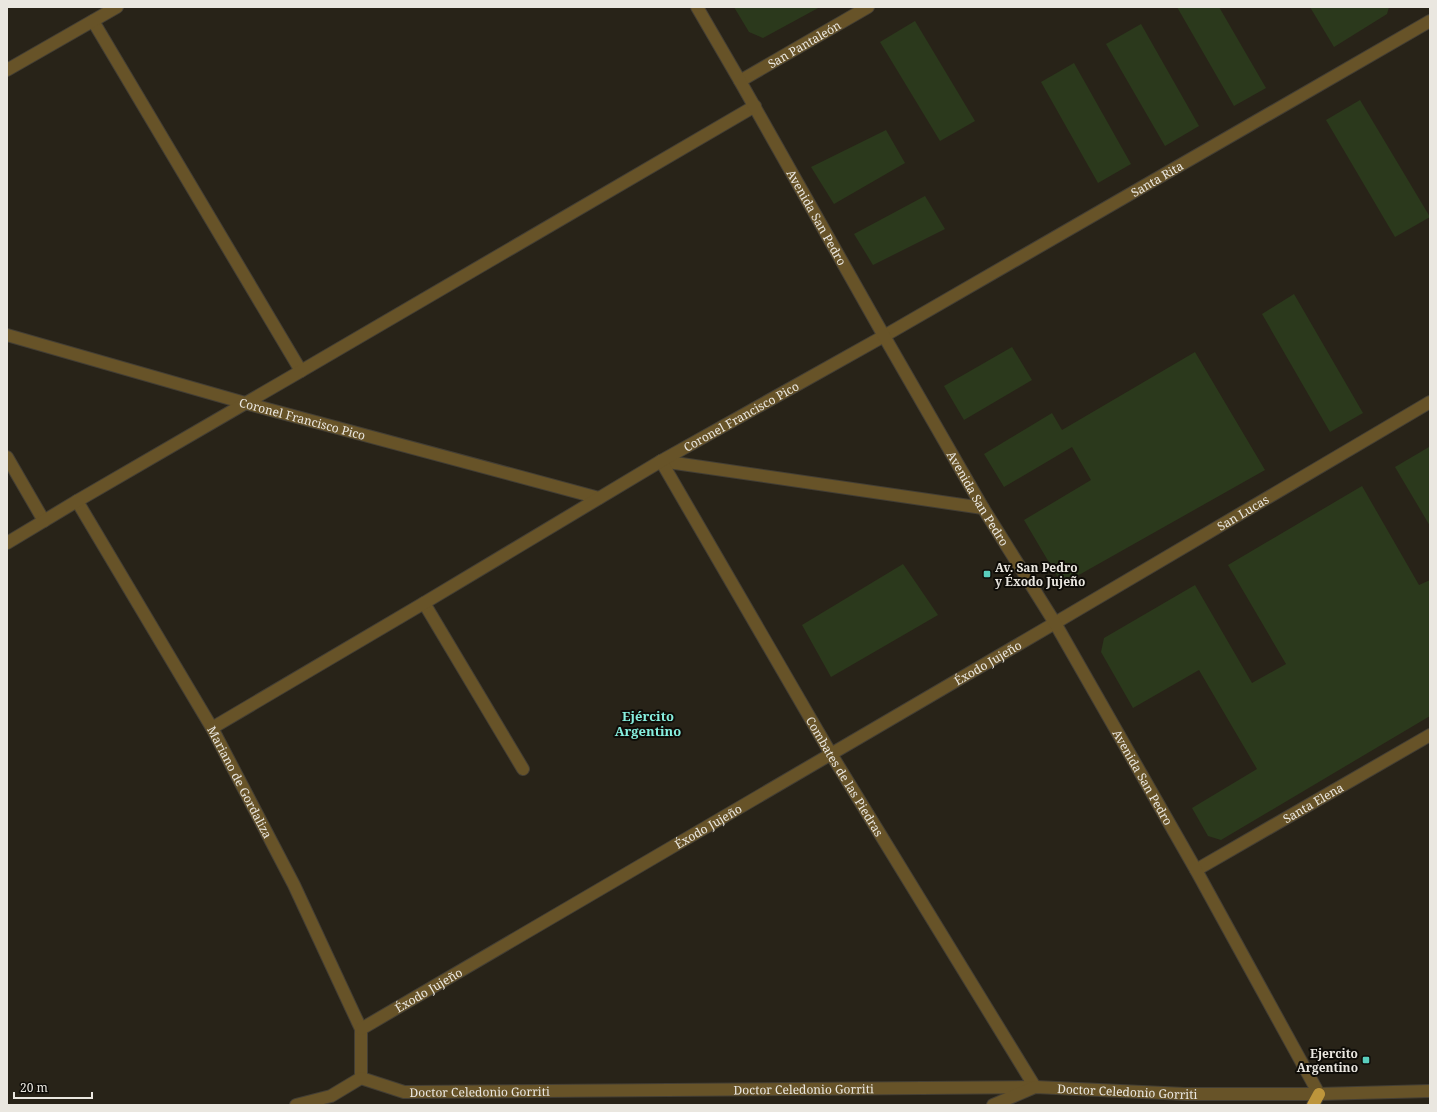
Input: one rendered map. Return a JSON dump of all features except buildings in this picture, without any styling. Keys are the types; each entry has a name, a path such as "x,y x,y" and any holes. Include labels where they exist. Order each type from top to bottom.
{"highway":[{"path":"1313,1105 1321,1099"}],"street":[{"path":"7,70 117,7"},
{"name":"Avenida San Pedro","path":"697,7 983,508 1055,623 1196,870 1321,1099"},
{"name":"San Pantaleón","path":"740,80 868,7"},
{"path":"93,21 301,371"},
{"name":"Santa Rita","path":"884,336 1430,21"},
{"path":"7,543 754,106"},
{"name":"Coronel Francisco Pico","path":"7,335 245,403 599,498"},
{"name":"Coronel Francisco Pico","path":"212,728 424,604 661,461 884,336"},
{"name":"San Lucas","path":"1055,623 1430,402"},
{"path":"7,457 44,521"},
{"path":"661,461 983,508"},
{"name":"Combates de las Piedras","path":"661,461 831,754 1035,1087"},
{"name":"Mariano de Gordaliza","path":"77,501 212,728 294,885 361,1029 362,1078"},
{"path":"424,604 523,769"},
{"name":"Éxodo Jujeño","path":"361,1029 1055,623"},
{"name":"Santa Elena","path":"1196,870 1430,735"},
{"path":"296,1105 331,1096 362,1078"},
{"name":"Doctor Celedonio Gorriti","path":"362,1078 404,1092 1035,1087 1321,1099 1430,1091"},
{"path":"993,1105 1035,1087"}],"green space":[{"path":"734,7 820,7 763,38 749,32"},
{"path":"1177,7 1219,7 1266,88 1234,106"},
{"path":"1310,7 1389,7 1387,14 1334,47"},
{"path":"915,21 975,121 940,141 880,42"},
{"path":"1141,24 1199,126 1165,146 1106,44"},
{"path":"1074,63 1131,164 1098,183 1041,82"},
{"path":"1360,100 1430,217 1395,237 1326,120"},
{"path":"886,130 905,163 834,204 811,167"},
{"path":"925,196 945,229 873,265 854,234"},
{"path":"1294,294 1363,413 1330,432 1262,314"},
{"path":"1012,347 1032,380 964,420 944,386"},
{"path":"1195,352 1265,470 1070,580 1057,576 1024,520 1091,480 1072,447 1004,487 984,454 1052,413 1062,430"},
{"path":"1429,447 1430,449 1430,526 1395,467"},
{"path":"1362,486 1419,585 1430,580 1430,716 1221,840 1208,836 1192,808 1257,769 1199,670 1133,708 1101,652 1104,638 1195,585 1252,683 1286,664 1228,565"},
{"path":"903,564 938,615 831,677 802,625"}],"place":[{"name":"Av. San Pedro y Éxodo Jujeño","path":"987,574"},
{"name":"Ejercito Argentino","path":"1366,1060"}],"district":[{"name":"Ejército Argentino","path":"648,724"}]}
